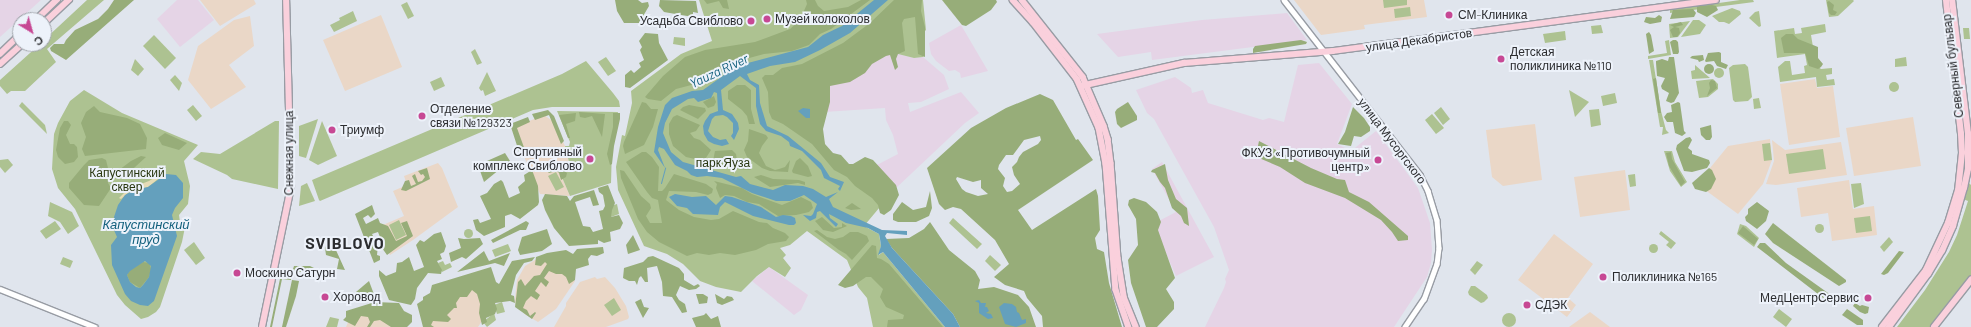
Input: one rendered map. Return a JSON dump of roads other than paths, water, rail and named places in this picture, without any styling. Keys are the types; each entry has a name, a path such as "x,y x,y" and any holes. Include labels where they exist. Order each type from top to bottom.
{"main road":[{"path":"44,12 57,0"},
{"path":"52,16 69,0"},
{"name":"Снежная улица","path":"262,327 291,187 286,0"},
{"path":"1014,0 1084,86 1103,141 1116,290 1129,327"},
{"path":"1022,0 1066,54 1084,86 1108,139 1118,258 1124,297 1136,327"},
{"name":"улица Декабристов","path":"1084,86 1184,64 1323,52 1716,0"},
{"name":"Северный бульвар","path":"1882,327 1926,270 1944,234 1958,191 1962,153 1961,134 1946,0"},
{"name":"Северный бульвар","path":"1889,327 1928,274 1942,251 1953,226 1968,169 1966,111 1952,0"},
{"path":"0,54 12,43"},
{"path":"0,64 13,52"},
{"path":"1968,169 1971,179"},
{"path":"1934,327 1971,280"}],"street":[{"name":"улица Мусоргского","path":"1284,0 1420,175 1434,208 1439,245 1435,273 1424,299 1405,327"},
{"path":"0,289 95,327"}],"water":[{"path":"874,0 888,0 850,33 795,62 770,66 747,74 750,80 759,85 760,103 767,126 788,136 821,163 830,177 844,182 840,191 838,189 840,186 824,178 821,170 802,151 790,146 789,142 781,136 766,131 760,124 756,106 756,88 740,76 721,90 723,110 732,114 738,123 739,129 734,140 731,136 733,133 733,123 723,115 715,116 712,119 708,131 713,137 720,140 726,139 729,144 722,146 714,144 708,141 704,134 703,126 705,121 710,114 718,111 717,93 714,92 711,98 698,102 694,98 688,99 672,109 665,123 663,133 671,152 683,162 736,177 741,176 750,184 773,190 785,185 803,186 813,189 826,197 838,192 829,199 833,207 882,230 907,231 907,235 887,233 885,236 892,248 953,314 960,327 945,327 883,252 878,255 881,246 879,234 868,228 846,223 829,214 830,218 838,224 836,227 820,211 817,212 816,218 810,221 803,215 811,216 817,204 804,195 790,201 776,201 752,193 722,178 707,176 697,177 691,175 687,171 675,165 664,149 659,147 658,150 665,168 654,152 658,127 665,105 672,98 692,91 703,90 731,70 744,64 808,47 823,35 842,26"},
{"path":"803,108 810,109 810,118 806,118 798,111"},
{"name":"Капустинский пруд","path":"166,174 176,175 183,183 183,198 175,208 172,215 177,236 154,301 148,306 140,305 131,301 125,294 112,265 111,245 117,237 113,228 114,217 118,205 125,195 134,190 148,187","holes":["145,261 151,266 149,277 140,288 136,287 130,282 127,275 130,271"]},
{"path":"675,194 692,197 706,196 716,205 725,196 732,197 761,207 776,217 783,215 791,216 795,218 796,223 794,225 789,225 753,216 725,202 720,207 718,215 693,214 687,208 677,206 669,197"},
{"path":"979,300 981,303 986,303 985,307 987,307 989,311 986,313 991,314 993,318 988,319 979,313 979,303 975,301"},
{"path":"1004,303 1012,304 1016,307 1022,320 1026,319 1026,323 1016,327 1005,324 999,307"}],"waterway":[{"path":"661,183 665,168"}],"place":[{"name":"СМ-Клиника","path":"1449,15"},
{"name":"Музей колоколов","path":"767,19"},
{"name":"Усадьба Свиблово","path":"751,21"},
{"name":"Детская поликлиника №110","path":"1501,59"},
{"name":"Отделение связи №129323","path":"422,116"},
{"name":"Триумф","path":"332,130"},
{"name":"Спортивный комплекс Свиблово","path":"590,159"},
{"name":"ФКУЗ «Противочумный центр»","path":"1378,160"},
{"name":"Москино Сатурн","path":"237,273"},
{"name":"Поликлиника №165","path":"1603,277"},
{"name":"Хоровод","path":"325,297"},
{"name":"МедЦентрСервис","path":"1868,298"},
{"name":"СДЭК","path":"1527,305"}],"district":[{"name":"SVIBLOVO","path":"345,243"}],"water label":[{"name":"Yauza River","path":"719,71"}],"park label":[{"name":"парк Яуза","path":"723,163"},
{"name":"Капустинский сквер","path":"127,180"}]}
